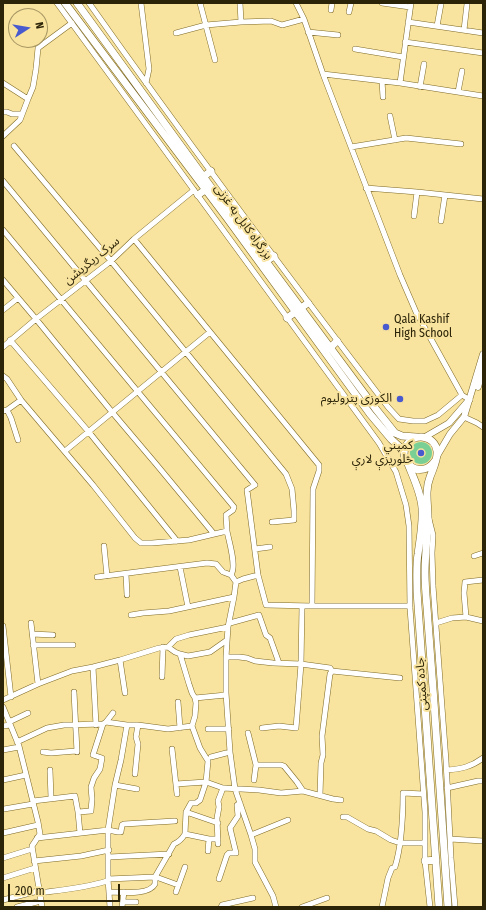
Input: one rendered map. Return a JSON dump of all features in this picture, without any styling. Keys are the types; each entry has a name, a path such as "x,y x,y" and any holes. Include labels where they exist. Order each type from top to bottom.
{"highway":[{"name":"بزرگراه کابل به غزنی","path":"65,3 205,190 213,196 266,261 370,414 391,439 404,451"},
{"name":"بزرگراه کابل به غزنی","path":"77,3 203,177 213,196 298,310 330,348 395,433 402,436 416,437"},
{"path":"203,177 211,171"},
{"path":"196,193 205,190"},
{"path":"266,261 274,256"},
{"path":"288,318 308,303"},
{"path":"330,348 337,341"},
{"path":"416,437 425,437 431,440 436,446 438,452 436,459 430,467 422,470 415,469 408,464 404,451 408,442 416,437"},
{"name":"جاده کمپنی","path":"436,459 427,484 429,517 425,573 448,907"},
{"name":"جاده کمپنی","path":"408,464 419,490 422,508 417,591 439,907"},
{"path":"425,861 436,860"}],"main road":[{"path":"436,459 450,434 464,418 483,354"},
{"path":"425,437 449,423 470,400 481,385 483,370"}],"street":[{"path":"57,3 379,443 396,472 406,504 409,526 410,606 423,794 425,861 430,907"},
{"path":"89,3 308,303 388,407 399,419 425,421 438,415 462,395"},
{"path":"141,3 149,69 146,83"},
{"path":"200,3 215,60"},
{"path":"240,3 241,22"},
{"path":"331,10 332,3"},
{"path":"350,12 351,3"},
{"path":"382,3 410,5 400,83"},
{"path":"296,4 304,19 366,188 416,312 462,395 470,400"},
{"path":"438,26 441,4"},
{"path":"464,30 467,4"},
{"path":"176,33 206,25 271,21 282,25 304,19"},
{"path":"408,22 483,33"},
{"path":"3,136 20,120 33,86 38,48 72,23"},
{"path":"308,32 338,35"},
{"path":"405,42 483,52"},
{"path":"355,49 403,57"},
{"path":"420,87 424,64"},
{"path":"458,92 462,71"},
{"path":"323,74 400,83 483,96"},
{"path":"382,81 383,97"},
{"path":"3,83 28,99"},
{"path":"3,112 10,114 22,114"},
{"path":"390,116 394,140"},
{"path":"351,147 406,138 461,144"},
{"path":"14,146 111,261 286,474 292,489 294,520 272,522"},
{"path":"3,181 255,485 247,490 258,575 266,605 410,606"},
{"path":"366,188 483,199"},
{"path":"414,216 417,192"},
{"name":"سرک ریگریشن","path":"3,347 36,319 111,261 134,239 196,193"},
{"path":"441,221 444,195"},
{"path":"3,230 234,507 233,510 226,515 227,531 234,565 231,575"},
{"path":"134,239 319,465 320,469 313,489 312,606"},
{"path":"3,280 214,534"},
{"path":"3,310 18,298"},
{"path":"65,451 136,391 210,332"},
{"path":"10,340 88,431 177,541"},
{"path":"3,376 7,379 21,400 93,485 134,538 141,543 189,540 227,531"},
{"path":"18,440 12,418 5,410 21,400"},
{"path":"464,418 480,424 483,427"},
{"path":"429,517 434,535 432,553 433,586 447,770 455,907"},
{"path":"104,546 106,576"},
{"path":"255,549 270,547"},
{"path":"474,556 483,553"},
{"path":"98,577 216,564 223,572 231,575 236,582 229,625 226,657 226,695 230,752 235,789 252,835 255,850 255,862 273,896 276,907"},
{"path":"180,567 188,607"},
{"path":"126,574 127,595"},
{"path":"236,582 258,575"},
{"path":"466,617 464,593 465,582 483,580"},
{"path":"131,615 188,607 234,597"},
{"path":"262,728 279,726 296,728 301,664 302,606"},
{"path":"3,700 72,671 93,667 166,647 176,639 229,625 259,615 266,635 270,638 279,663"},
{"path":"436,623 452,618 466,617 483,621"},
{"path":"31,623 38,684"},
{"path":"3,626 5,662 11,696"},
{"path":"32,634 53,635"},
{"path":"166,647 175,652 188,656 210,652 227,640"},
{"path":"33,645 73,645"},
{"path":"162,677 166,647"},
{"path":"109,892 136,892 152,888 156,877 174,844 180,841 185,834 186,812 191,803 196,803 200,800 206,782 208,761 200,748 192,726 195,716 196,703 180,654"},
{"path":"226,657 239,657 279,663 301,664 330,668 332,671 400,678"},
{"path":"120,660 124,693"},
{"path":"93,667 96,725"},
{"path":"320,795 321,763 323,755 322,736 330,674 332,671"},
{"path":"43,752 76,752 74,692"},
{"path":"195,698 226,695"},
{"path":"178,702 180,728"},
{"path":"3,707 19,747 40,834 32,846 32,849 42,907"},
{"path":"3,726 28,713"},
{"path":"78,812 91,810 91,787 94,778 100,769 102,758 93,755 105,723 113,713"},
{"path":"17,742 47,728 64,725 96,725 105,723 168,729 192,726"},
{"path":"108,907 108,830 127,725"},
{"path":"135,774 138,744 136,737 138,725"},
{"path":"208,728 229,729"},
{"path":"248,734 256,765 254,780"},
{"path":"3,750 19,747"},
{"path":"172,749 177,794"},
{"path":"211,757 230,752"},
{"path":"447,770 460,769 470,766 483,758"},
{"path":"256,765 284,766 303,791"},
{"path":"50,770 51,798"},
{"path":"3,780 26,775"},
{"path":"448,788 483,781"},
{"path":"176,784 206,782 223,788 282,793 303,791 341,800"},
{"path":"115,785 137,789"},
{"path":"185,834 218,841 218,801 223,788"},
{"path":"382,907 388,878 392,868 395,867 400,843 403,793 423,794"},
{"path":"4,809 51,798 75,796 80,833"},
{"path":"219,878 227,855 229,853 236,853 230,828 238,816 237,805 240,803"},
{"path":"186,812 218,823"},
{"path":"343,817 347,817 368,829 376,831 391,840 400,843 425,843"},
{"path":"252,835 288,820"},
{"path":"37,838 108,830 121,832 122,825 124,824 175,822"},
{"path":"3,833 38,825"},
{"path":"208,851 209,839"},
{"path":"450,839 483,841"},
{"path":"3,858 32,849"},
{"path":"34,861 81,856 109,850"},
{"path":"109,857 169,854"},
{"path":"176,892 185,867"},
{"path":"3,878 35,868"},
{"path":"3,900 39,892 86,886 107,881 108,879 156,877 178,886"},
{"path":"124,892 123,904 136,902"},
{"path":"221,907 222,905 253,898"},
{"path":"302,907 327,898"},
{"path":"17,907 41,901"}],"green space":[{"path":"421,442 429,445 432,453 429,461 421,464 413,461 410,453 413,445"}],"place":[{"name":"Qala Kashif High School","path":"386,327"},
{"name":"الکوزی پترولیوم","path":"400,399"},
{"name":"کمپني څلوريزې لارې","path":"421,453"}]}
